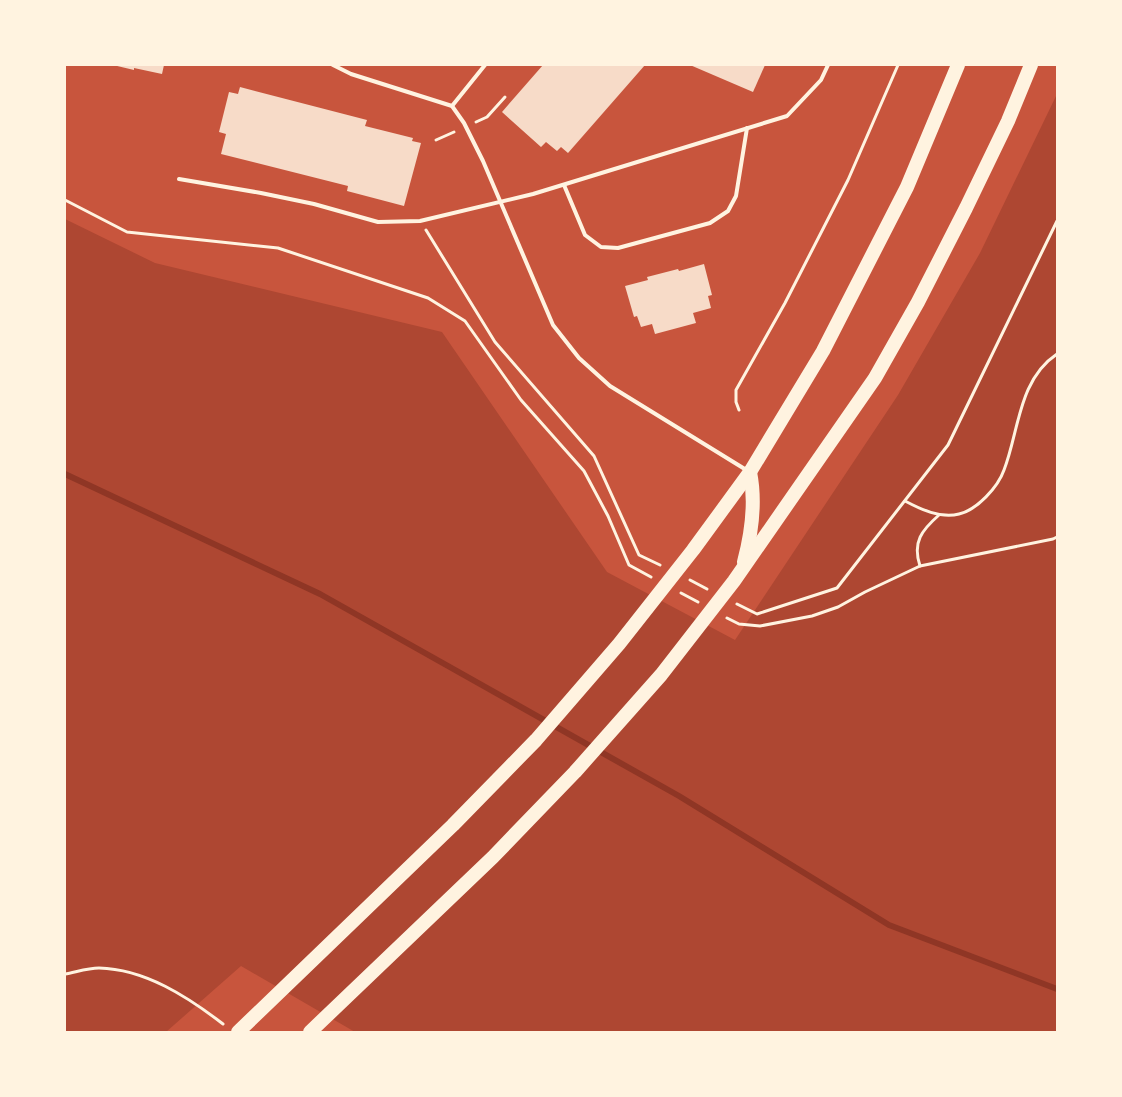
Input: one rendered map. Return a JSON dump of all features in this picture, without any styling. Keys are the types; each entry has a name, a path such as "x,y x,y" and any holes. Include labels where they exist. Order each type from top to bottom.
{"highway":[{"path":"233,1030 453,825 536,740 619,644 693,550 750,472 823,351 907,187 958,65"},
{"path":"310,1032 493,857 575,772 661,675 738,576 875,378 918,302 966,208 1008,121 1031,65"},
{"path":"738,576 750,537 753,503 750,472"}],"lane":[{"path":"333,65 351,74 452,106 483,161 553,325 579,358 610,386 750,472"},
{"path":"452,106 485,65"},
{"path":"179,180 261,193 314,204 378,222 420,221 441,218 564,185 788,116 821,80 828,65"},
{"path":"564,185 585,235 601,247 618,248 710,223 728,211 736,196 747,128"}],"path":[{"path":"739,410 736,402 736,390 785,303 848,180 898,65"},
{"path":"436,140 487,117 505,97"},
{"path":"65,200 127,232 278,248 428,298 465,321 521,400 584,471 608,516 629,566 655,579"},
{"path":"905,501 920,509 940,514 959,514 982,502 993,490 1004,471 1020,410 1034,379 1057,354"},
{"path":"920,566 916,554 918,542 925,527 940,514"},
{"path":"722,615 739,624 760,626 812,616 838,608 865,592 920,566 1057,537"},
{"path":"680,593 706,606"},
{"path":"65,974 99,968 136,974 179,993 233,1030"}],"shaded area":[{"path":"1057,94 1057,1032 355,1032 241,966 166,1032 65,1032 65,219 155,263 442,332 607,572 735,640 898,395 980,253"}],"building":[{"path":"113,65 164,65 162,74"},
{"path":"543,65 645,65 568,153 561,147 557,151 546,142 541,147 502,112"},
{"path":"690,65 765,65 753,92"},
{"path":"240,87 367,120 365,126 413,138 412,141 421,143 404,206 347,191 348,186 221,154 226,134 219,132 229,92 238,94"},
{"path":"704,264 712,295 708,296 711,308 693,313 696,323 655,334 652,324 641,327 637,316 634,317 625,286 648,280 647,277"}],"waterway":[{"path":"65,474 320,594 679,796 889,925 1057,989"}]}
